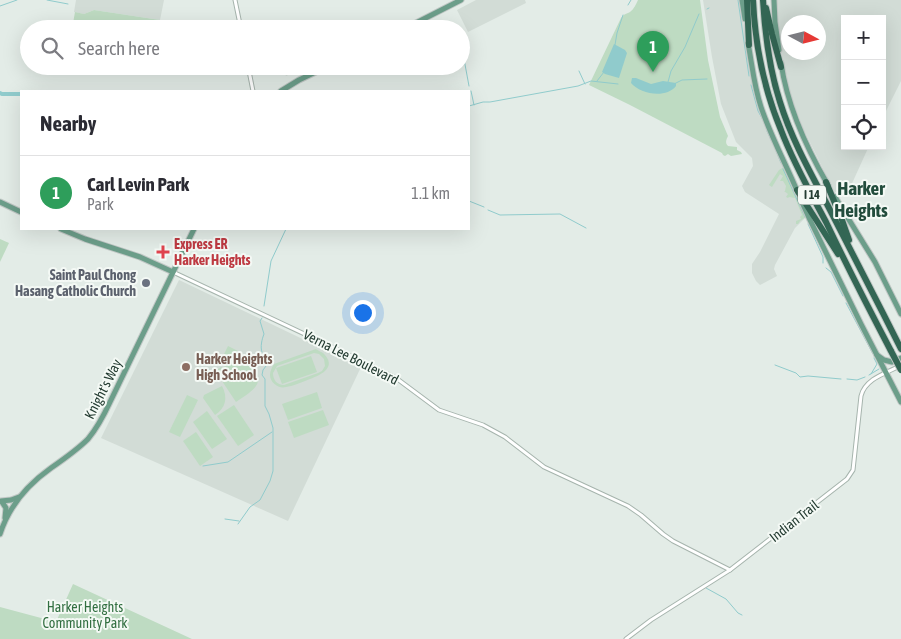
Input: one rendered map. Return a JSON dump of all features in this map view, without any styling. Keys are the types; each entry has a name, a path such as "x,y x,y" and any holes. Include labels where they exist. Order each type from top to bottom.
{"highway":[{"path":"747,0 749,45"},
{"name":"I 14","path":"754,0 760,59 777,120 796,164 901,370"},
{"path":"764,0 781,68"},
{"name":"I 14","path":"764,0 764,26 770,61 782,109 797,145 901,348"},
{"path":"826,182 842,220 854,258"},
{"path":"797,190 848,268"}],"main road":[{"path":"422,20 461,0"},
{"path":"742,0 754,80 761,106 776,145 810,220 901,402"},
{"path":"774,0 774,22 781,68 798,124 826,182 875,262 901,314"},
{"path":"283,90 309,75"},
{"path":"0,202 20,212"},
{"path":"64,230 140,257 173,272"},
{"name":"Knight's Way","path":"0,534 4,522 19,496 35,480 82,444 95,429 108,408 194,230"},
{"path":"876,355 888,362 901,358"},
{"path":"4,522 6,510 1,501 11,500 19,496"}],"street":[{"path":"235,0 239,20"},
{"path":"250,75 253,90"},
{"name":"Verna Lee Boulevard","path":"173,272 396,378 439,410 483,425 500,434 544,467 614,498 641,515 668,538 730,570"},
{"name":"Indian Trail","path":"627,639 657,616 730,570 847,479 853,470 861,393 869,382 901,365"},
{"path":"1,501 12,508"}],"shaded area":[{"path":"76,0 164,0 160,20 94,10 84,14 74,12"},
{"path":"476,0 525,0 526,3 470,31 470,20 462,20 457,10"},
{"path":"703,0 740,0 753,83 763,116 806,217 795,228 775,265 774,269 777,276 760,285 752,273 752,264 779,214 745,192 742,186 753,166 752,158 736,142 721,104"},
{"path":"775,0 901,0 901,81 886,111 886,15 841,15 841,150 867,150 849,190 844,194 834,191 803,128 791,96 783,60 826,60 826,15 781,15 781,51"},
{"path":"179,280 361,367 288,521 101,438"}],"green space":[{"path":"638,0 700,0 708,60 720,117 728,136 726,144 737,147 737,150 742,154 731,156 728,154 725,156 589,85 621,18 631,11"},
{"path":"94,10 160,20 74,20 75,12 84,14"},
{"path":"784,167 806,217 798,224 796,224 796,221 801,219 802,215 795,198 786,197 788,194 784,191 786,186 783,181 780,181 783,176 780,174 772,187 769,185 779,170"},
{"path":"0,239 9,243 0,262"},
{"path":"228,346 238,351 233,361 223,356"},
{"path":"316,349 325,355 329,365 319,375 289,387 281,387 275,385 270,378 270,372 274,364","holes":["314,353 319,354 324,359 325,366 322,371 284,385 277,383 275,380 273,373 277,366"]},
{"path":"246,354 257,371 258,382 251,391 236,402 216,374 217,370 221,367"},
{"path":"311,356 317,372 282,384 276,368"},
{"path":"222,386 225,402 222,409 215,415 203,398 204,395"},
{"path":"317,392 322,408 288,420 282,404"},
{"path":"187,395 198,400 180,437 169,432"},
{"path":"234,405 254,435 238,446 217,416"},
{"path":"323,410 329,425 294,438 288,422"},
{"path":"207,411 227,439 212,449 193,422"},
{"path":"196,432 213,457 200,466 183,441"},
{"name":"Harker Heights Community Park","path":"73,584 192,639 0,639 0,607 56,622"}],"water":[{"path":"614,44 627,53 619,78 602,72"},
{"path":"632,78 651,84 663,81 676,83 676,86 666,93 653,94 635,87 631,83"}],"waterway":[{"path":"0,6 17,0"},
{"path":"47,0 68,4"},
{"path":"628,5 631,0"},
{"path":"738,0 749,76"},
{"path":"668,82 671,71 685,47 699,14"},
{"path":"615,45 623,15"},
{"path":"579,71 585,84"},
{"path":"597,81 604,72"},
{"path":"467,75 469,86"},
{"path":"674,84 682,80 707,79"},
{"path":"470,106 578,86 591,81 618,84"},
{"path":"751,85 758,111 763,120"},
{"path":"471,91 474,105"},
{"path":"0,93 20,94"},
{"path":"767,131 772,142"},
{"path":"775,148 781,163"},
{"path":"783,169 805,217"},
{"path":"470,201 484,207"},
{"path":"488,210 500,215 560,214 586,228"},
{"path":"808,224 823,257 823,263"},
{"path":"264,306 271,261 286,230"},
{"path":"826,268 831,272 843,296"},
{"path":"846,303 873,354"},
{"path":"262,318 260,321 264,334 261,345 262,352"},
{"path":"238,524 250,507 260,500 273,471 273,428 265,406 265,379 262,375 266,366 265,357"},
{"path":"871,374 877,364 874,358"},
{"path":"775,365 796,373 800,377 841,379"},
{"path":"869,375 879,369"},
{"path":"847,379 857,380 865,377"},
{"path":"203,466 228,462 272,432"},
{"path":"225,519 239,521"},
{"path":"706,588 726,599 742,615"}],"place":[{"name":"Carl Levin Park","path":"653,72"},
{"name":"Express ER Harker Heights","path":"163,252"},
{"name":"Saint Paul Chong Hasang Catholic Church","path":"146,283"},
{"name":"Harker Heights High School","path":"186,367"}],"district":[{"name":"Harker Heights","path":"861,199"}]}
